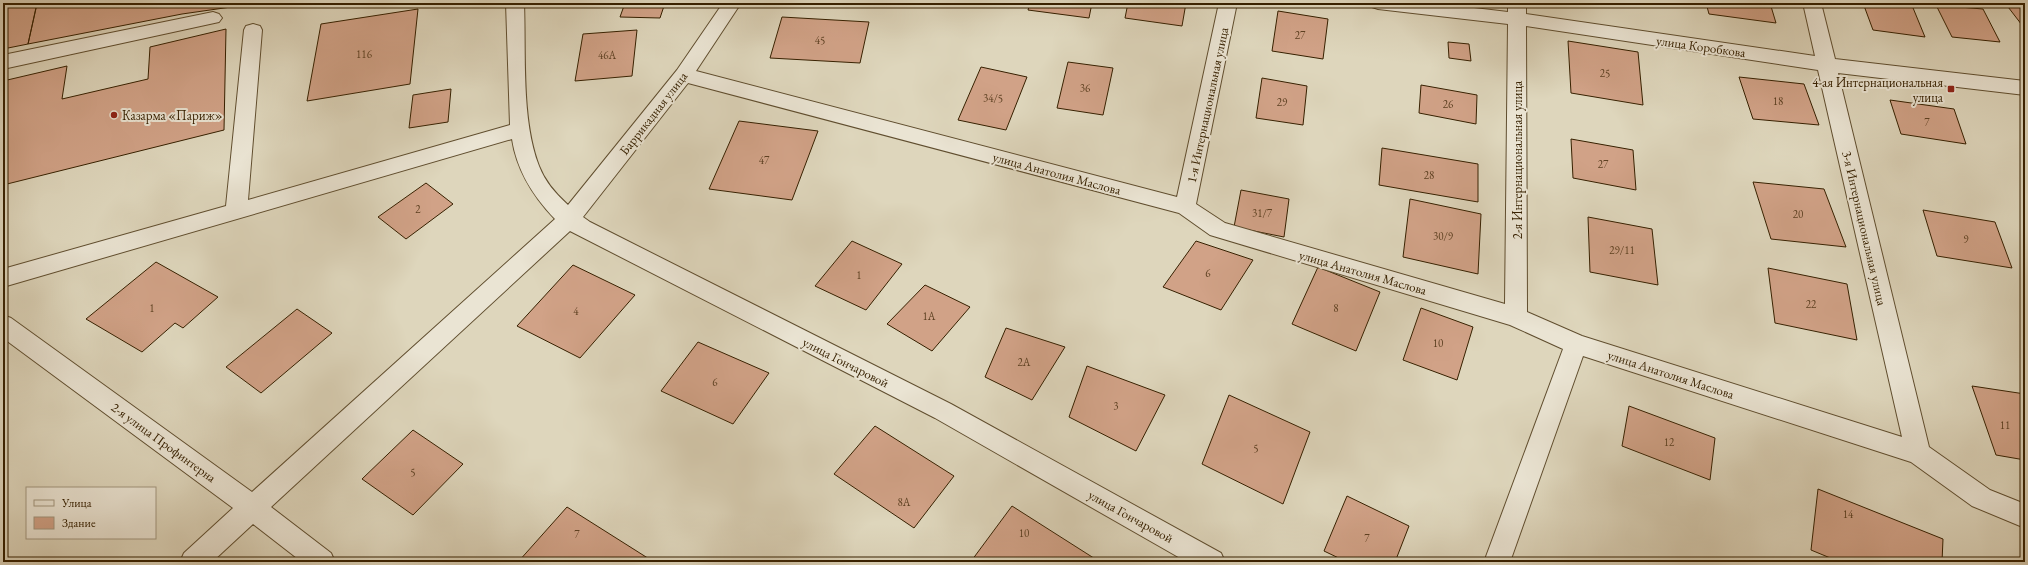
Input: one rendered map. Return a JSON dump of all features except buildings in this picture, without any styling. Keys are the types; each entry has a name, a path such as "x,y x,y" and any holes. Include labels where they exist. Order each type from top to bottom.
{"street":[{"name":"улица Гончаровой","path":"515,3 519,130 523,152 531,172 548,198 569,219 589,232 942,410 1212,562"},
{"name":"Баррикадная улица","path":"193,562 569,219 684,75 732,3"},
{"name":"1-я Интернациональная улица","path":"1185,207 1228,3"},
{"name":"улица Коробкова","path":"1378,3 1517,11 1827,65 2025,88"},
{"name":"3-я Интернациональная улица","path":"1812,3 1918,453"},
{"name":"2-я Интернациональная улица","path":"1516,317 1517,11"},
{"path":"3,62 213,18"},
{"path":"236,212 253,30"},
{"name":"улица Анатолия Маслова","path":"684,75 1185,207 1218,229 1516,317 1576,344 1918,453 1981,498 2025,516"},
{"path":"3,278 519,130"},
{"name":"2-я улица Профинтерна","path":"3,325 253,508 322,562"},
{"path":"1497,562 1576,344"}],"place":[{"name":"4-ая Интернациональная улица","path":"1951,89"},
{"name":"Казарма «Париж»","path":"114,115"}]}
